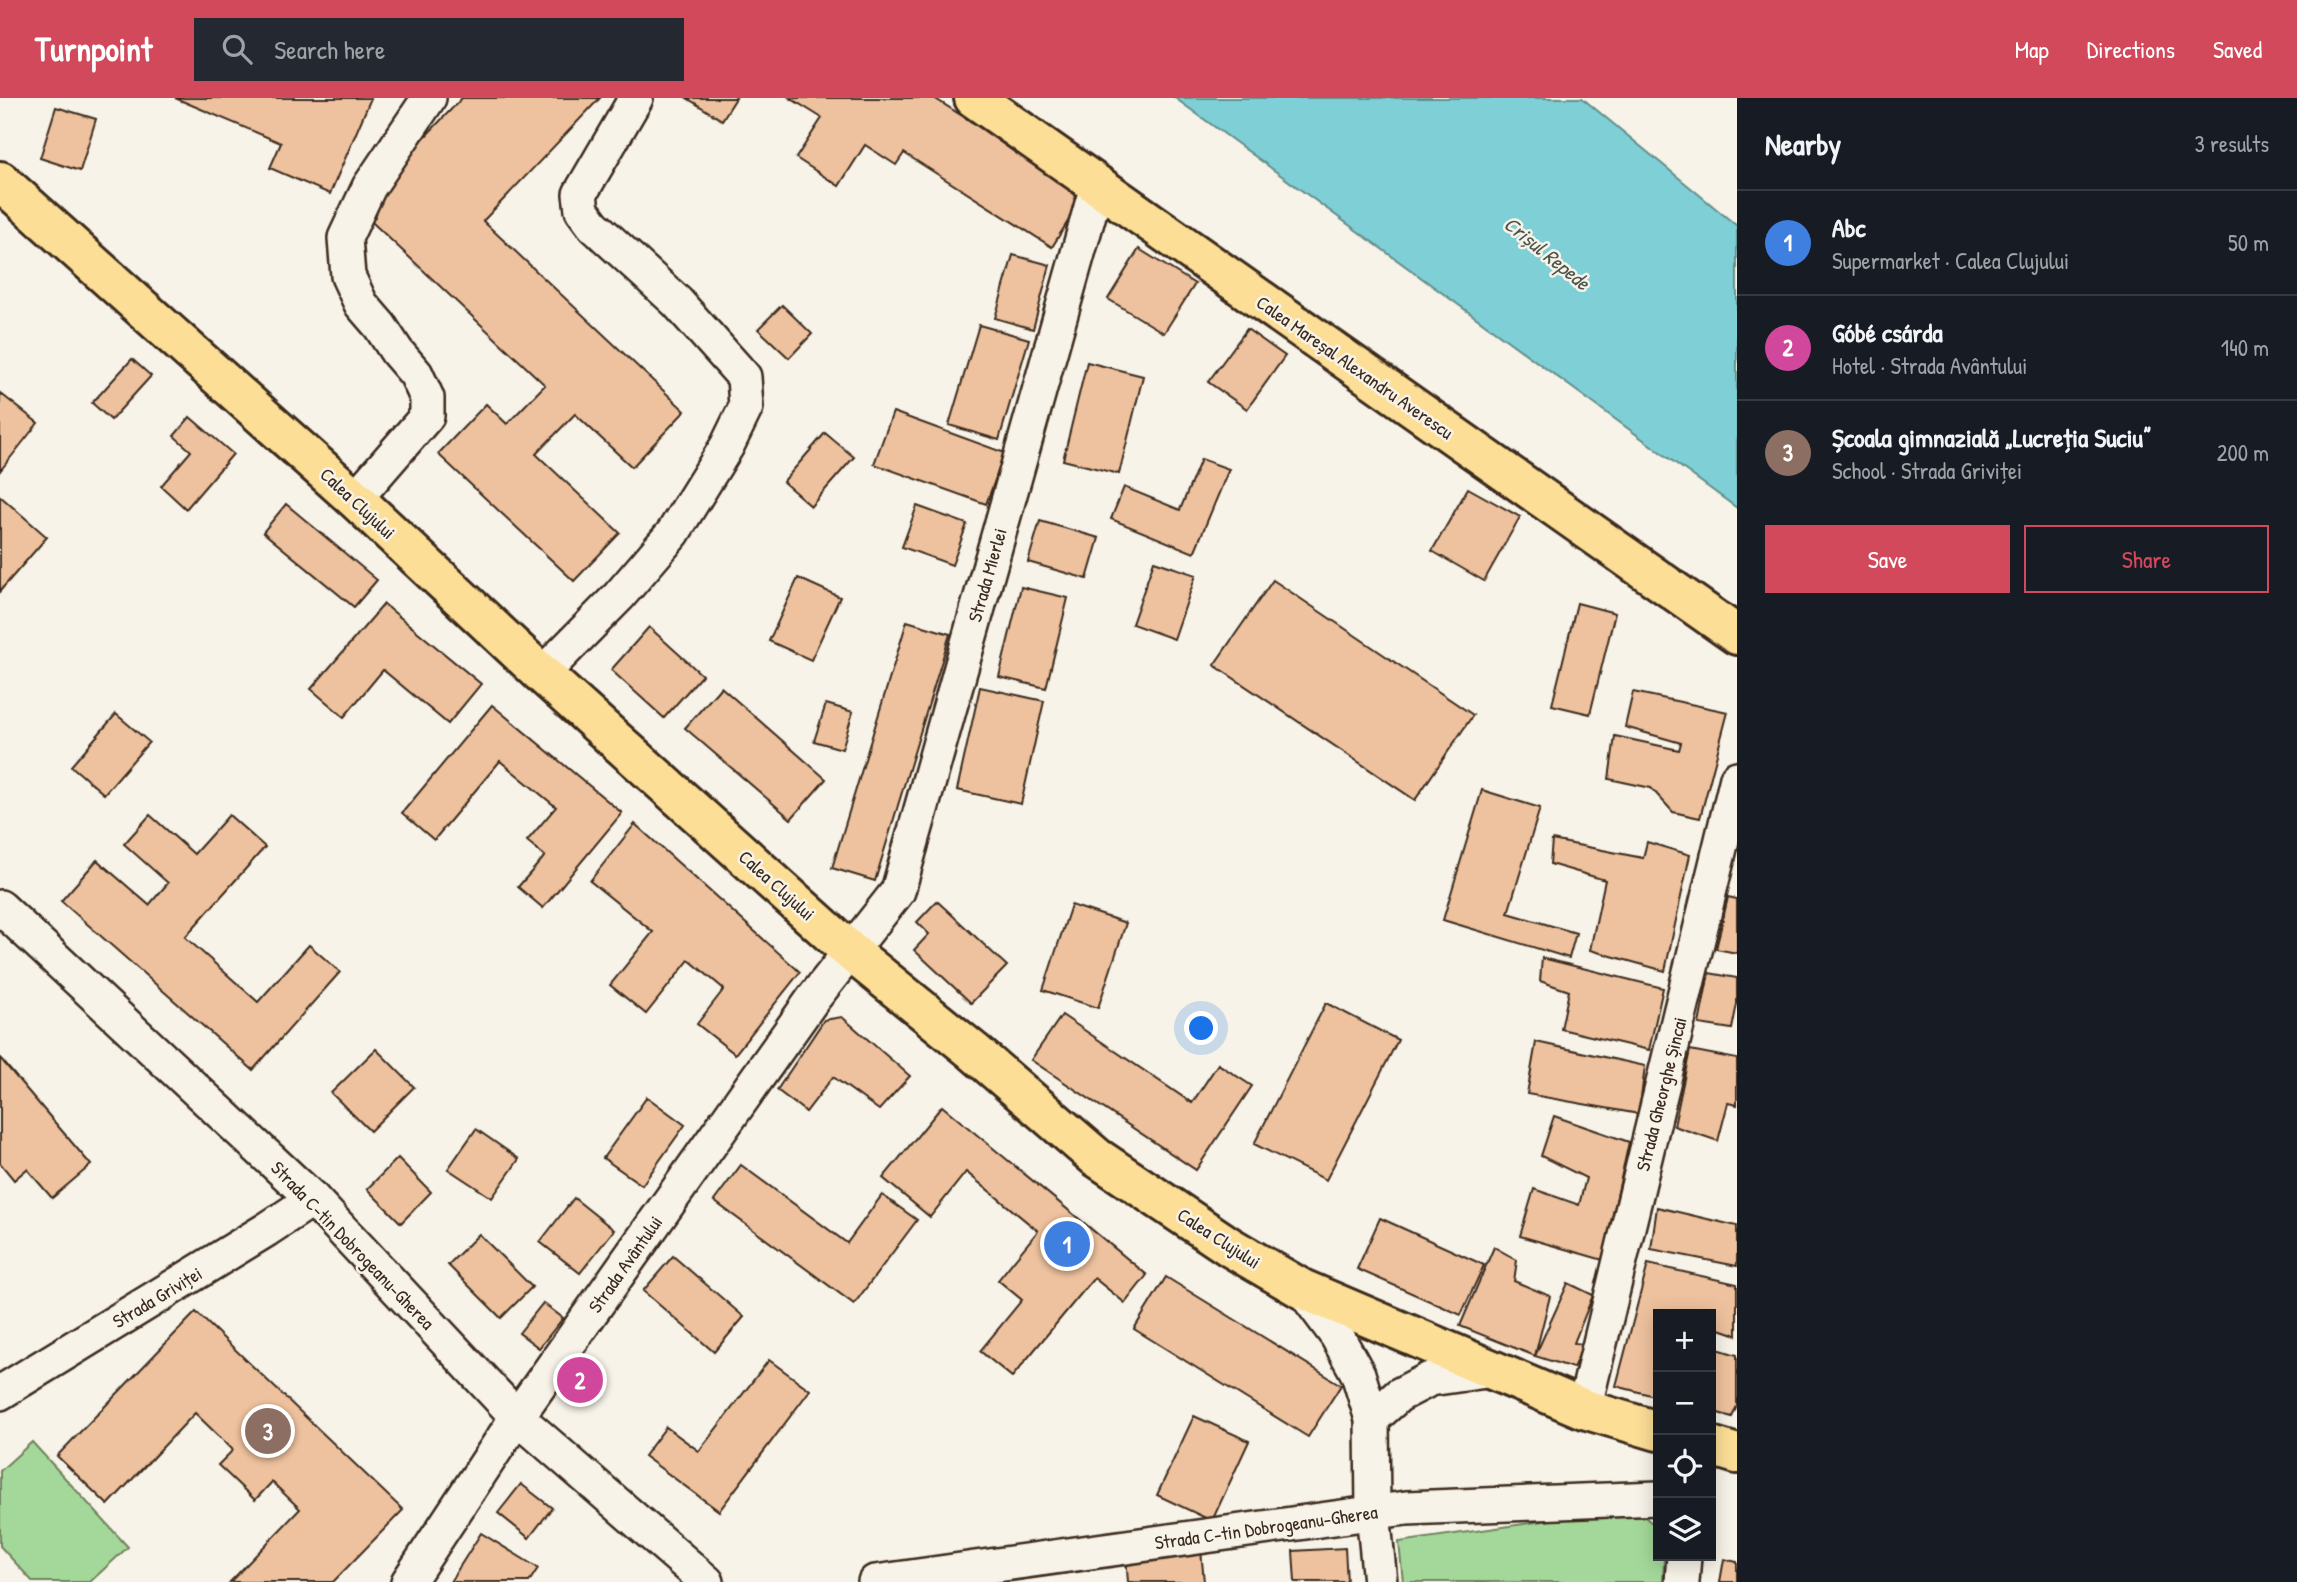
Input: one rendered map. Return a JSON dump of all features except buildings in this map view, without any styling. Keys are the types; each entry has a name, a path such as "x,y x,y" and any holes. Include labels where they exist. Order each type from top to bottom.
{"main road":[{"name":"Calea Mareșal Alexandru Averescu","path":"974,98 1737,635"},
{"name":"Calea Clujului","path":"0,181 355,499 542,674 851,952 973,1051 1096,1157 1230,1247 1302,1289 1584,1409 1653,1430"},
{"path":"1716,1448 1737,1454"}],"street":[{"path":"355,499 427,416 427,398 416,374 361,304 348,276 345,238 369,187 429,98"},
{"path":"542,674 619,596 673,533 727,446 746,407 744,377 677,302 593,225 582,211 580,194 636,98"},
{"name":"Strada Mierlei","path":"851,952 898,891 1097,186"},
{"name":"Strada Gheorghe Șincai","path":"1584,1409 1737,779"},
{"name":"Strada C-tin Dobrogeanu-Gherea","path":"0,907 313,1199 517,1417 707,1582"},
{"name":"Strada Avântului","path":"408,1582 517,1417 813,999 851,952"},
{"name":"Strada Griviței","path":"0,1393 313,1199"},
{"path":"1302,1289 1337,1336 1358,1374 1371,1419 1373,1512 1380,1582"},
{"path":"1371,1419 1399,1395 1430,1380 1493,1370"},
{"name":"Strada C-tin Dobrogeanu-Gherea","path":"875,1582 1406,1508 1653,1498"},
{"path":"1682,1582 1684,1561"}],"green space":[{"path":"32,1442 128,1547 90,1582 33,1582 0,1546 0,1471"},
{"path":"1634,1508 1653,1524 1653,1561 1664,1561 1663,1582 1403,1582 1399,1542"}],"water":[{"name":"Crișul Repede","path":"1175,98 1582,98 1737,226 1737,508"}],"place":[{"name":"Abc","path":"1067,1244"},
{"name":"Góbé csárda","path":"580,1380"},
{"name":"Școala gimnazială „Lucreția Suciu”","path":"268,1431"}]}
